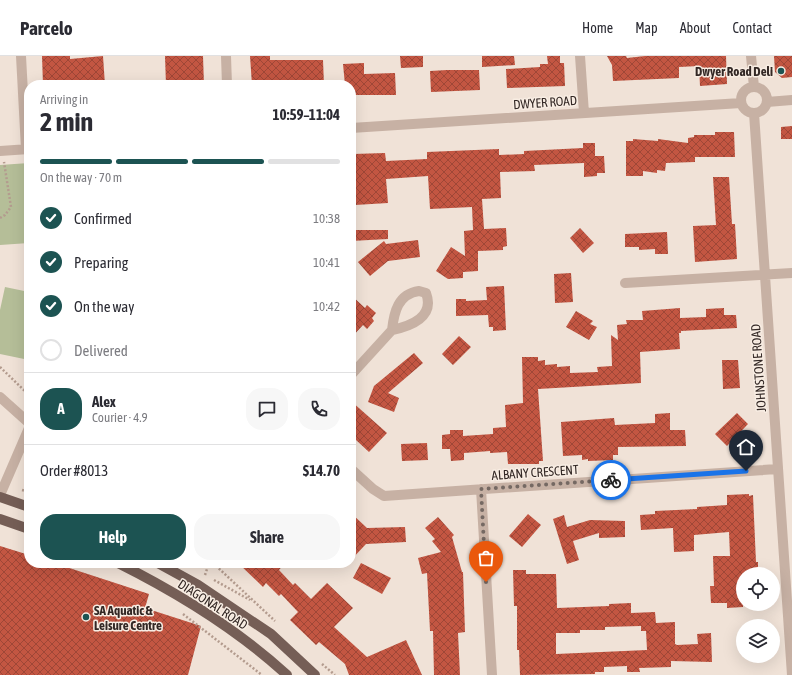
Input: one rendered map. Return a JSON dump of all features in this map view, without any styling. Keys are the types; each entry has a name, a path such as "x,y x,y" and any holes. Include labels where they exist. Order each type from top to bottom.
{"main road":[{"path":"0,496 24,505"},
{"path":"0,519 24,527"},
{"name":"DIAGONAL ROAD","path":"128,568 149,578 218,622 250,644 287,675"},
{"name":"DIAGONAL ROAD","path":"167,568 198,585 271,634 315,675"}],"street":[{"path":"20,56 24,102"},
{"path":"226,56 228,80"},
{"path":"580,56 584,113"},
{"path":"751,56 754,87"},
{"path":"754,87 758,87 765,93 767,102 762,110 754,113 746,110 741,103 740,98 745,90 754,87"},
{"path":"767,102 792,100"},
{"name":"DWYER ROAD","path":"356,128 741,103"},
{"name":"JOHNSTONE ROAD","path":"754,113 792,675"},
{"path":"1,151 24,149"},
{"path":"625,283 792,273"},
{"path":"356,370 392,330"},
{"path":"0,397 24,419"},
{"path":"0,496 24,440"},
{"name":"ALBANY CRESCENT","path":"356,474 373,489 384,496 778,469"},
{"path":"481,489 492,675"}],"path":[{"path":"0,218 5,215 11,207 1,151"},
{"path":"0,367 24,389"},
{"path":"194,568 254,602"},
{"path":"205,575 207,568"},
{"path":"218,568 277,623"},
{"path":"183,614 262,675"},
{"path":"317,659 334,675"}],"green space":[{"path":"24,163 24,243 0,245 0,165"},
{"path":"5,287 24,291 24,359 0,354 0,310"}],"building":[{"path":"42,56 70,56 70,59 103,56 105,80 43,80"},
{"path":"165,56 203,56 204,80 166,80"},
{"path":"250,56 270,56 270,60 323,60 324,80 252,80"},
{"path":"400,56 423,56 423,67 401,68"},
{"path":"482,56 514,56 515,65 482,67"},
{"path":"547,56 560,56 560,63 564,63 565,86 507,88 506,69 540,67 540,64 548,64"},
{"path":"607,56 626,56 627,58 645,56 726,56 727,84 700,86 699,66 679,67 679,78 613,81 612,65"},
{"path":"774,56 792,56 792,77 782,78 775,72"},
{"path":"364,63 364,74 395,73 396,95 356,95 356,80 345,80 343,64"},
{"path":"479,70 480,90 431,92 430,71"},
{"path":"792,126 792,139 781,139 781,127"},
{"path":"715,132 734,132 735,157 695,157 695,162 666,163 665,171 657,170 657,173 643,171 643,176 626,176 626,141 633,141 633,139 658,141 658,139 688,143 688,138 694,137 694,135 715,135"},
{"path":"583,143 595,143 595,156 604,156 605,173 597,173 597,176 584,177 584,163 534,165 535,171 500,172 501,198 482,199 484,229 506,228 507,246 503,247 503,250 478,251 478,271 463,272 463,278 448,279 436,271 451,247 465,256 464,231 473,230 472,207 430,209 428,176 386,179 388,203 356,205 356,154 385,153 386,161 427,159 427,152 499,149 499,155 524,154 524,151 583,148"},
{"path":"713,177 729,177 732,224 735,224 737,259 695,262 693,226 716,225"},
{"path":"580,228 594,243 583,253 570,238"},
{"path":"356,230 388,230 388,239 356,241"},
{"path":"667,232 668,254 655,254 655,249 639,250 639,247 625,247 625,234"},
{"path":"418,240 420,257 388,261 370,276 358,262 384,241 386,244"},
{"path":"571,273 573,302 555,303 554,274"},
{"path":"504,286 506,330 493,331 493,327 489,327 488,315 456,316 456,299 466,299 466,301 487,300 486,287"},
{"path":"356,300 365,308 367,305 376,313 372,318 374,321 367,329 363,325 356,333"},
{"path":"680,308 680,318 706,317 706,309 724,308 724,315 736,315 737,328 681,331 681,333 679,333 680,349 640,352 641,383 538,389 543,461 539,461 539,464 508,464 507,452 490,453 490,451 464,453 464,460 451,461 450,449 442,449 442,435 450,434 450,430 463,430 463,436 493,434 493,428 506,427 505,405 523,403 522,357 538,357 538,361 545,360 545,365 557,364 557,367 570,366 570,373 598,372 597,367 612,366 611,335 618,340 617,325 627,324 626,320 643,320 642,311"},
{"path":"576,311 593,321 590,324 597,327 589,340 566,327"},
{"path":"459,336 471,347 453,365 442,354"},
{"path":"414,353 423,363 388,393 399,398 394,412 368,402 374,386"},
{"path":"722,360 738,360 740,388 723,389"},
{"path":"356,405 387,433 369,452 356,440"},
{"path":"670,413 670,430 685,430 686,446 618,447 618,455 613,455 613,460 588,461 588,459 582,460 582,455 563,456 561,422 614,418 615,425 655,423 655,414"},
{"path":"737,413 748,424 727,446 715,434"},
{"path":"427,443 428,460 402,461 401,444"},
{"path":"727,495 753,495 756,562 758,562 758,567 736,567 736,607 727,608 727,603 711,603 710,586 714,586 713,556 730,556 729,532 694,535 694,551 674,552 673,528 641,530 640,515 655,514 655,511 697,509 697,507 727,505"},
{"path":"528,514 541,525 522,547 509,536"},
{"path":"564,515 567,527 590,520 625,521 625,537 599,538 599,533 573,541 579,560 567,564 553,519"},
{"path":"438,517 454,535 452,537 463,572 465,632 458,633 460,675 434,675 433,631 430,631 427,573 422,574 418,558 441,552 432,541 435,539 425,528"},
{"path":"356,518 367,528 405,527 406,542 366,544 356,555"},
{"name":"SA Aquatic & Leisure Centre","path":"0,546 24,553 24,568 69,568 149,594 145,608 201,626 188,675 0,675"},
{"path":"361,563 391,578 382,594 353,578"},
{"path":"243,568 281,568 279,570 293,585 295,583 311,599 327,583 353,608 334,627 367,657 406,640 422,675 349,675 345,664 319,642 316,645 290,620 298,612 281,594 279,596 266,583 263,587"},
{"path":"513,570 526,570 526,574 556,574 557,608 609,606 609,604 631,603 631,613 655,612 656,623 675,622 675,644 677,645 698,644 697,634 711,633 712,662 671,661 671,667 639,668 640,672 627,672 627,666 604,667 604,672 595,672 595,674 520,675 519,650 517,650 517,606 514,606","holes":["641,626 641,631 646,631 647,650 556,654 556,633 580,633 580,630 605,630 605,627"]}],"way so far":[{"path":"486,582 481,489 611,480"}],"place":[{"name":"Dwyer Road Deli","path":"781,71"},
{"name":"SA Aquatic & Leisure Centre","path":"86,617"}],"route":[{"path":"611,480 746,471"}]}
